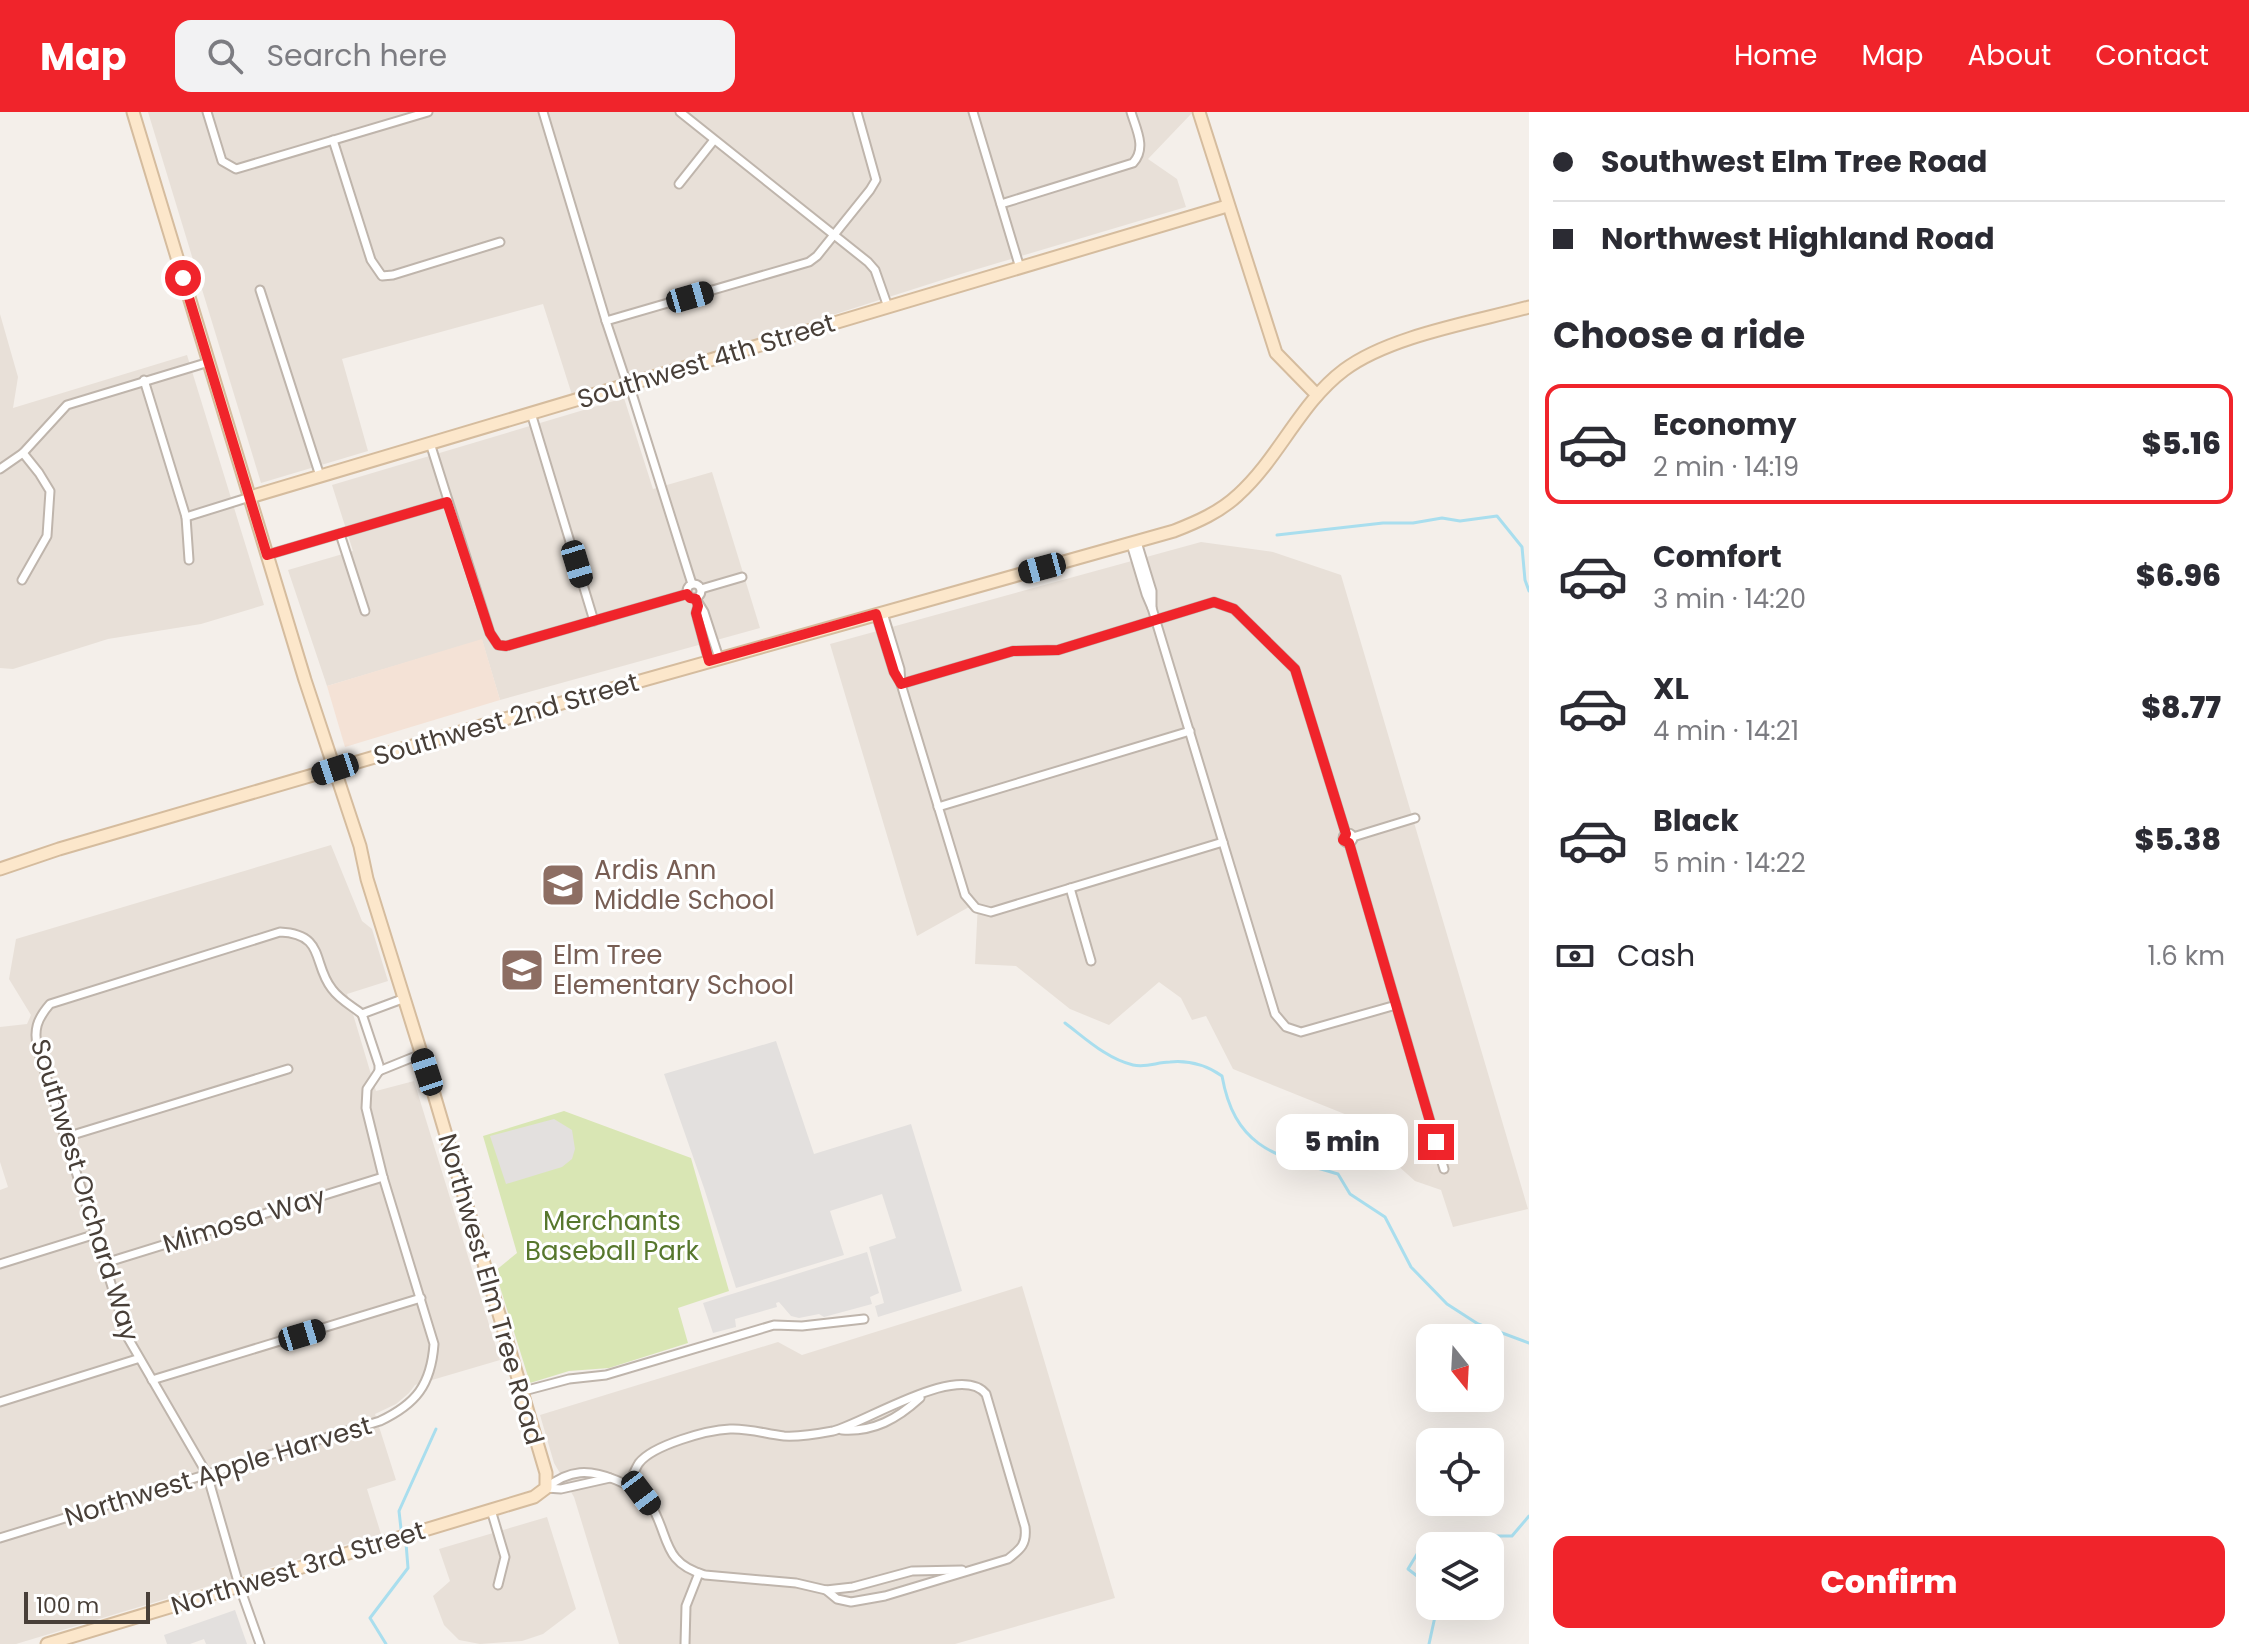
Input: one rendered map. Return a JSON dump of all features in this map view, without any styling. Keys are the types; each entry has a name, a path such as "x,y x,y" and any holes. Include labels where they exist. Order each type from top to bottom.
{"street":[{"name":"Northwest Elm Tree Road","path":"133,112 267,555 360,846 367,879 546,1473 546,1488"},
{"path":"207,112 222,161 236,169 426,112"},
{"path":"543,112 606,321 692,584"},
{"path":"680,112 875,270 888,307"},
{"path":"606,321 809,262 834,236 876,180 857,112"},
{"path":"973,112 1020,268"},
{"path":"1001,204 1133,163 1139,156 1140,140 1131,112"},
{"path":"1199,112 1276,353 1317,395"},
{"path":"333,140 376,271 382,276 500,242"},
{"path":"679,184 714,140"},
{"name":"Southwest 4th Street","path":"186,517 1227,206"},
{"path":"260,290 320,476"},
{"name":"Southwest 2nd Street","path":"0,869 335,769 1134,543 1194,523 1237,496 1258,474 1317,395 1345,369 1387,347 1529,307"},
{"path":"0,469 23,453 67,405 209,362"},
{"path":"144,380 186,517 189,560"},
{"path":"531,413 594,621"},
{"path":"430,443 490,633 498,645 506,646 687,594"},
{"path":"22,580 47,536 50,491 23,453"},
{"path":"267,555 447,502"},
{"path":"340,534 365,611"},
{"path":"1134,543 1146,594 1275,1014 1286,1027 1301,1032 1396,1005"},
{"path":"701,589 742,577"},
{"path":"692,584 699,585 701,589 697,602"},
{"path":"692,584 687,594 697,602 707,620 714,660"},
{"path":"901,684 1013,651 1058,650 1214,602 1234,609 1295,669 1349,838 1444,1169"},
{"path":"880,614 894,672 901,684 965,895 976,908 991,912 1223,842"},
{"path":"938,807 1190,731"},
{"path":"1349,838 1415,818"},
{"path":"1070,888 1091,961"},
{"name":"Southwest Orchard Way","path":"260,1644 239,1585 207,1474 137,1359 128,1338 35,1037 38,1019 50,1004 280,932 293,933 312,944 329,986 340,999 362,1014"},
{"path":"152,1380 421,1298 383,1177 366,1108 367,1089 379,1071 379,1065 362,1014 405,998"},
{"path":"379,1071 421,1054"},
{"path":"66,1137 288,1069"},
{"name":"Mimosa Way","path":"105,1263 383,1177"},
{"path":"0,1264 96,1234"},
{"name":"Northwest Apple Harvest","path":"0,1538 380,1421 402,1410 424,1385 431,1371 434,1344 421,1298"},
{"path":"520,1392 569,1379 606,1375 774,1325 802,1326 864,1319"},
{"path":"0,1402 137,1359"},
{"path":"628,1485 640,1462 662,1447 692,1437 728,1429 785,1436 812,1435 836,1430 880,1410 954,1385 980,1387 986,1394 1025,1527 1026,1540 1021,1550 1008,1559 885,1596 851,1602 837,1599 826,1590"},
{"path":"836,1430 860,1431 878,1427 900,1415 923,1394"},
{"path":"546,1488 561,1489 610,1478 628,1485 641,1493 652,1507 668,1549 676,1560 699,1573 796,1583 826,1590 853,1587 912,1571 970,1570"},
{"name":"Northwest 3rd Street","path":"47,1644 534,1497 546,1488"},
{"path":"491,1510 505,1557 498,1585"},
{"path":"685,1644 686,1606 699,1573"}],"shaded area":[{"path":"148,112 1191,114 1148,159 1177,179 1186,207 964,273 573,398 543,304 342,359 368,451 261,483"},
{"path":"0,314 18,377 13,408 187,355 264,605 201,624 108,639 13,669 0,668"},
{"path":"624,398 653,489 712,472 760,628 500,700 482,640 327,686 288,570 353,551 332,485"},
{"path":"1201,542 1273,552 1341,575 1528,1209 1453,1227 1441,1190 1415,1181 1377,1147 1367,1123 1233,1069 1206,1016 1192,1020 1181,998 1159,982 1109,1025 1070,1009 1016,966 975,964 978,902 917,936 830,644"},
{"path":"482,639 500,700 345,747 327,686"},
{"path":"331,845 362,921 372,929 388,981 347,994 376,1091 414,1081 500,1360 415,1385 396,1404 375,1414 396,1480 367,1489 381,1534 16,1644 0,1644 0,1190 8,1187 0,1162 0,1027 27,1024 31,1015 9,979 16,939"},
{"path":"776,1041 814,1154 911,1124 962,1291 878,1317 875,1306 884,1303 869,1247 896,1238 882,1194 830,1211 844,1255 736,1288 664,1074"},
{"path":"554,1119 572,1130 575,1149 572,1159 562,1167 506,1184 490,1136"},
{"path":"867,1252 879,1293 870,1297 872,1304 824,1317 819,1314 799,1318 791,1316 779,1302 776,1303 777,1307 735,1319 736,1327 713,1333 703,1303"},
{"path":"1022,1286 1115,1598 955,1644 619,1644 574,1497 554,1463 540,1415 778,1342 802,1355"},
{"path":"547,1517 576,1609 543,1634 522,1641 480,1644 459,1640 444,1625 433,1596 450,1581 439,1549"},
{"path":"235,1610 247,1644 206,1644 204,1639 190,1644 167,1644 164,1635"}],"green space":[{"name":"Merchants Baseball Park","path":"564,1111 691,1158 729,1291 678,1308 688,1343 609,1368 569,1371 530,1383 495,1271 517,1253 483,1136"}],"waterway":[{"path":"1277,535 1383,523 1413,523 1442,518 1460,521 1497,516 1522,547 1529,591"},
{"path":"1065,1023 1123,1062 1143,1066 1165,1062 1191,1063 1222,1076 1228,1100 1248,1134 1277,1154 1338,1174 1350,1194 1385,1217 1411,1267 1447,1304 1478,1324 1529,1343"},
{"path":"401,1529 399,1511 436,1429"},
{"path":"1504,1536 1512,1536 1529,1516"},
{"path":"386,1644 370,1618 408,1568 406,1543"},
{"path":"1416,1556 1408,1569 1416,1575"},
{"path":"1429,1644 1434,1620"}],"place":[{"name":"Ardis Ann Middle School","path":"563,885"},
{"name":"Elm Tree Elementary School","path":"522,970"}],"route":[{"path":"183,278 267,555 447,502 490,633 498,645 506,646 687,594 696,599 696,613 709,661 876,614 894,672 901,684 1013,651 1058,650 1214,602 1234,609 1295,669 1346,834 1343,840 1349,843 1436,1142"}]}
